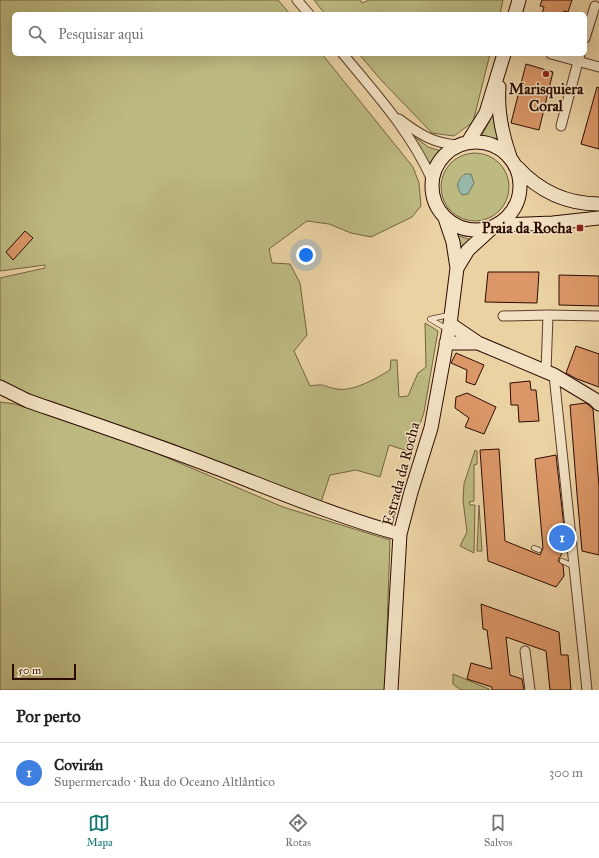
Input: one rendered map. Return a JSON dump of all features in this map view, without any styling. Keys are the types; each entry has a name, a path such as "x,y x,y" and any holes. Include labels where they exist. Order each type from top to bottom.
{"street":[{"path":"297,0 307,12"},
{"path":"516,12 519,0"},
{"path":"587,32 595,6"},
{"path":"345,56 392,113 420,154 432,180 433,198 437,207 445,218 457,226 465,229 479,230 496,226 553,223 599,218"},
{"path":"432,180 438,163 451,149 464,144 486,113 503,56"},
{"path":"565,56 579,58 599,67"},
{"path":"561,126 579,58"},
{"path":"496,226 512,213 519,198 520,181 502,134 498,113 500,67"},
{"path":"392,113 428,139 439,143 487,143 500,149 539,187 561,198 584,204 599,204"},
{"name":"Estrada da Rocha","path":"391,690 400,534 411,492 431,428 450,323 457,268 453,242 445,218"},
{"name":"Estrada da Rocha","path":"457,268 468,250 496,226"},
{"path":"548,315 550,373 573,541 573,566 588,690"},
{"path":"503,316 599,316"},
{"path":"450,323 478,343 550,373 589,395 599,404"},
{"path":"446,343 478,343"},
{"path":"0,387 28,401 212,466 307,504 400,534"},
{"path":"0,395 28,401"},
{"path":"525,651 530,690"}],"lane":[{"path":"562,561 573,566"}],"shaded area":[{"path":"0,0 278,0 288,12 12,12 12,56 324,56 413,167 419,183 421,206 412,217 371,237 351,233 329,224 307,221 269,249 272,263 290,264 300,283 307,335 294,351 310,386 322,385 343,389 357,386 390,370 391,360 397,360 399,397 408,396 418,373 426,367 425,323 438,331 424,412 411,452 389,445 380,477 356,470 330,475 321,502 173,444 4,385 0,380 0,278 45,268 45,265 0,271"},
{"path":"314,0 360,0 362,3 369,0 503,0 500,12 323,12"},
{"path":"361,56 490,56 473,122 454,136 432,133 381,80"},
{"path":"494,107 501,144 480,139 489,122"},
{"path":"411,134 428,147 444,152 432,169"},
{"path":"468,153 482,153 494,158 504,168 509,180 509,194 504,206 494,216 482,221 468,221 456,216 446,206 441,194 441,180 446,168 456,158"},
{"path":"465,174 471,174 474,183 468,194 462,195 458,189 458,184 460,179"},
{"path":"453,234 474,241 459,260"},
{"path":"0,402 15,404 142,447 283,507 390,540 385,690 0,690"},
{"path":"475,450 477,451 477,464 474,465 474,501 469,502 470,505 475,505 474,553 460,546 467,532 463,500 464,484"},
{"path":"479,505 482,551 477,551"},
{"path":"453,674 489,690 461,690 453,684"}],"building":[{"path":"542,0 572,0 568,12 543,12 544,7 540,6"},
{"path":"526,64 553,72 539,130 511,123"},
{"path":"597,87 599,88 599,149 581,144"},
{"path":"25,231 33,238 13,260 6,252"},
{"path":"488,272 539,272 537,303 485,302"},
{"path":"559,275 599,276 599,306 559,305"},
{"path":"576,346 599,354 599,387 577,379 566,373"},
{"path":"456,353 484,365 475,385 466,382 467,370 451,363"},
{"path":"530,381 531,390 536,390 539,421 519,422 518,405 511,405 510,383"},
{"path":"467,393 496,407 484,434 465,427 469,418 455,408 456,397"},
{"path":"586,403 593,409 599,487 599,555 582,551 577,494 570,405"},
{"path":"499,449 505,541 540,555 543,548 535,459 556,455 566,545 558,561 563,565 564,576 556,587 488,561 480,450"},
{"path":"481,604 559,632 561,655 568,655 571,690 550,690 546,651 506,637 510,675 522,679 524,690 492,690 492,687 467,679 471,663 492,669 487,630 483,629"}],"place":[{"name":"Marisquiera Coral","path":"546,74"},
{"name":"Praia da Rocha","path":"580,228"},
{"name":"Covirán","path":"562,538"}]}
